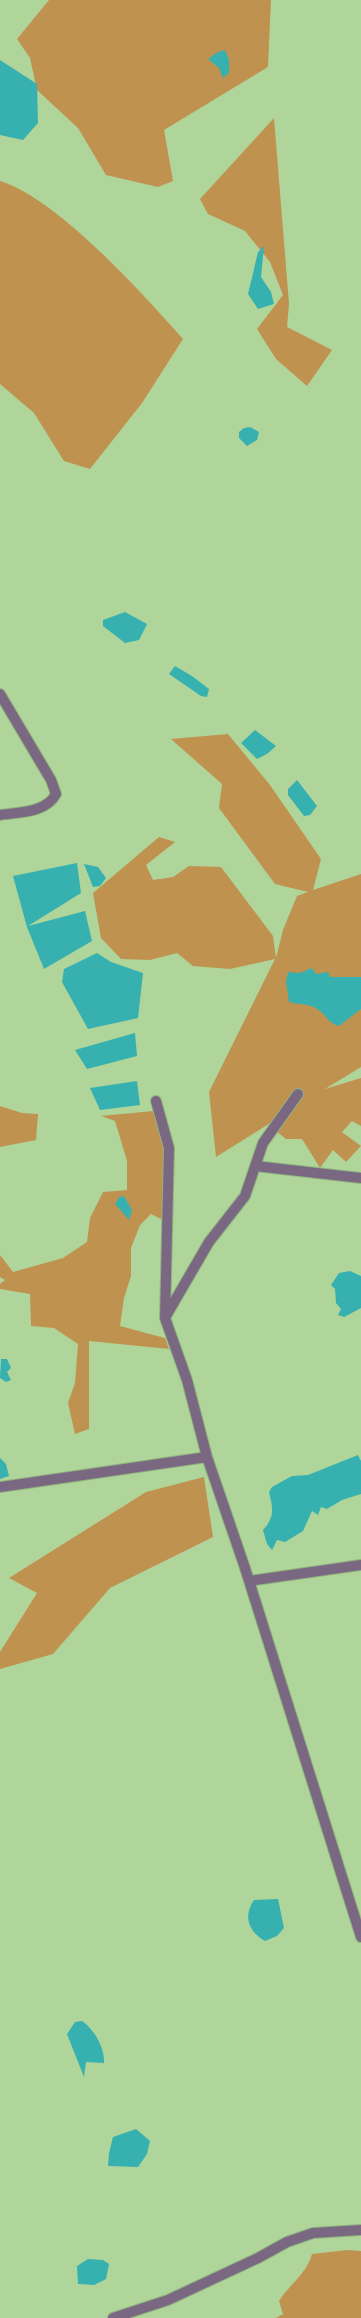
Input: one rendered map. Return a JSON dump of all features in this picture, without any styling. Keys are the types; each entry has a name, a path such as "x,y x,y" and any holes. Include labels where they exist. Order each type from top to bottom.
{"street":[{"path":"0,694 52,780 56,794 51,803 44,807 0,814"},
{"path":"165,1318 208,1242 245,1196 263,1143 298,1094"},
{"path":"156,1101 169,1148 165,1318 187,1380 207,1457 249,1581 361,1937"},
{"path":"255,1166 361,1178"},
{"path":"0,1487 207,1457"},
{"path":"249,1581 361,1565"},
{"path":"112,2318 168,2300 258,2258 287,2242 306,2235 313,2233 361,2230"}],"shaded area":[{"path":"49,0 271,0 268,67 164,130 173,181 158,187 106,175 78,128 37,90 30,58 17,39"},
{"path":"274,118 289,304 287,327 332,350 307,386 276,359 257,329 283,295 270,262 245,231 208,214 200,199"},
{"path":"0,181 23,191 73,227 145,297 183,339 142,403 90,469 64,461 34,413 0,384"},
{"path":"228,734 270,785 321,859 313,890 361,874 361,1067 325,1089 361,1078 361,1126 352,1121 342,1132 361,1146 346,1162 333,1150 320,1168 302,1139 286,1139 276,1131 288,1112 216,1157 209,1092 275,959 230,969 193,966 177,953 150,960 121,959 101,938 93,893 159,837 175,842 146,865 153,880 173,877 189,866 221,867 273,936 276,958 283,930 297,896 308,892 275,884 219,808 222,784 171,739"},
{"path":"0,1106 22,1113 38,1114 36,1140 0,1147"},
{"path":"153,1111 169,1155 163,1220 151,1214 140,1225 131,1248 131,1276 124,1298 120,1326 165,1338 169,1349 89,1341 89,1429 75,1434 68,1403 75,1383 78,1344 54,1328 31,1326 30,1294 0,1289 0,1284 5,1280 0,1277 0,1255 13,1272 63,1258 87,1242 90,1218 103,1192 127,1190 127,1161 115,1121 101,1116"},
{"path":"204,1477 213,1537 110,1588 53,1654 0,1669 0,1652 37,1593 9,1578 146,1492"},
{"path":"347,2250 361,2251 361,2318 276,2318 283,2314 279,2301 307,2267 312,2254"}],"water":[{"path":"225,50 229,60 229,73 223,78 219,68 208,59 218,52"},
{"path":"0,60 37,84 38,123 23,140 0,135"},
{"path":"264,246 261,277 271,292 274,304 258,309 248,294 258,252"},
{"path":"250,427 259,432 257,440 247,446 239,438 239,432 244,428"},
{"path":"125,612 147,624 139,640 125,643 103,626 103,620"},
{"path":"175,666 192,676 209,689 207,697 201,696 169,674"},
{"path":"255,730 276,746 267,754 257,759 241,743"},
{"path":"297,780 317,806 310,815 304,816 288,795 288,789"},
{"path":"77,863 81,893 28,926 85,911 92,941 44,969 27,927 13,876"},
{"path":"84,864 98,867 106,878 100,886 93,887"},
{"path":"97,953 111,962 143,973 138,1018 88,1029 62,982 64,969"},
{"path":"312,968 316,974 328,972 330,977 361,977 361,1009 339,1026 329,1021 314,1007 289,1002 286,982 288,972 300,973"},
{"path":"135,1033 137,1056 87,1069 75,1050"},
{"path":"137,1081 140,1105 100,1110 90,1088"},
{"path":"124,1196 132,1210 129,1220 115,1204 119,1197"},
{"path":"350,1271 361,1276 361,1308 344,1317 338,1315 341,1309 336,1303 335,1289 331,1285 339,1273"},
{"path":"1,1359 7,1359 11,1368 7,1372 11,1380 6,1382 0,1378"},
{"path":"358,1455 361,1461 361,1494 342,1500 327,1509 321,1507 318,1515 312,1511 303,1531 285,1542 277,1540 272,1550 267,1544 263,1530 270,1521 272,1512 269,1492 272,1487 292,1476 308,1475"},
{"path":"0,1458 6,1464 9,1476 0,1479"},
{"path":"278,1899 284,1928 277,1936 265,1941 251,1928 248,1917 249,1912 254,1900"},
{"path":"82,2021 91,2029 98,2039 104,2057 104,2063 86,2062 84,2077 67,2034 75,2022"},
{"path":"136,2129 150,2141 147,2154 138,2167 108,2166 109,2153 113,2137"},
{"path":"88,2259 103,2260 109,2264 106,2279 94,2285 78,2284 77,2266"}]}
